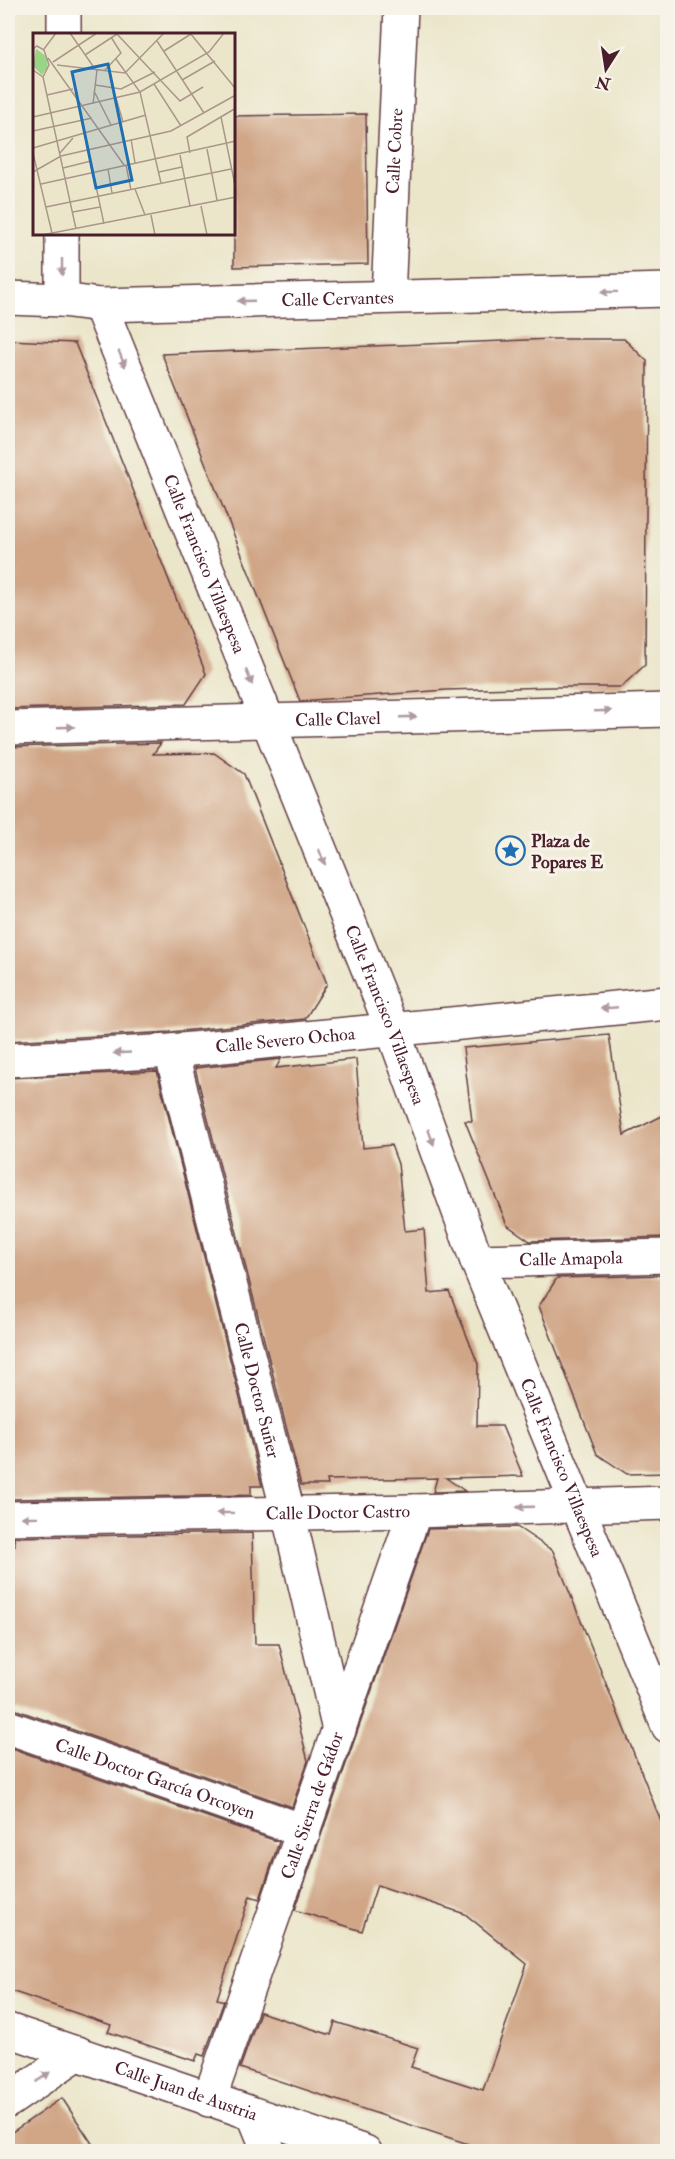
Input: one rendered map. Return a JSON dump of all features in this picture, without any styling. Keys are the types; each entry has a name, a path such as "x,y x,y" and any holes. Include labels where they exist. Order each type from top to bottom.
{"street":[{"path":"64,8 64,33"},
{"name":"Calle Cobre","path":"388,297 401,8"},
{"path":"62,236 62,300"},
{"name":"Calle Cervantes","path":"8,298 62,300 100,305 668,290"},
{"name":"Calle Francisco Villaespesa","path":"100,305 392,1028 477,1261 668,1726"},
{"name":"Calle Clavel","path":"8,728 668,710"},
{"name":"Calle Severo Ochoa","path":"8,1060 171,1051 668,1003"},
{"name":"Calle Doctor Suñer","path":"171,1051 288,1512 339,1730"},
{"name":"Calle Amapola","path":"477,1261 668,1256"},
{"name":"Calle Doctor Castro","path":"8,1518 415,1511 668,1503"},
{"name":"Calle Sierra de Gádor","path":"208,2100 415,1511"},
{"name":"Calle Doctor García Orcoyen","path":"8,1727 304,1831"},
{"name":"Calle Juan de Austria","path":"8,2030 208,2100 365,2151"},
{"path":"8,2101 78,2053"},
{"path":"254,2115 268,2151"}],"building":[{"path":"366,114 368,264 234,267 236,116"},
{"path":"553,339 624,339 647,361 645,665 621,687 446,690 300,701 162,354"},
{"path":"8,340 75,343 206,674 186,704 8,709"},
{"path":"161,743 153,754 214,753 244,774 327,984 305,1019 170,1032 8,1041 8,747"},
{"path":"609,1035 624,1135 668,1113 668,1237 530,1241 507,1225 465,1121 472,1121 463,1048"},
{"path":"281,1059 276,1068 356,1059 363,1148 391,1145 398,1164 405,1231 424,1229 429,1293 449,1291 478,1364 477,1426 502,1426 523,1476 446,1478 465,1491 433,1492 437,1478 327,1480 328,1485 301,1485 195,1068"},
{"path":"157,1071 262,1486 251,1486 251,1495 11,1499 8,1460 8,1078"},
{"path":"668,1275 668,1473 627,1474 597,1454 539,1306 557,1278"},
{"path":"517,1527 553,1551 668,1839 668,2151 489,2151 240,2068 260,2012 331,2035 335,2022 418,2048 411,2067 483,2090 527,1964 465,1914 377,1885 362,1931 295,1910 428,1529"},
{"path":"252,1533 255,1644 279,1644 308,1761 292,1807 14,1709 8,1709 8,1546 15,1546 14,1537"},
{"path":"8,1747 279,1842 260,1899 250,1896 217,1999 224,2001 204,2056 198,2054 195,2061 108,2032 111,2025 8,1990"},
{"path":"62,2098 97,2151 8,2151 8,2135"}],"place":[{"name":"Plaza de Popares E","path":"510,851"}]}
